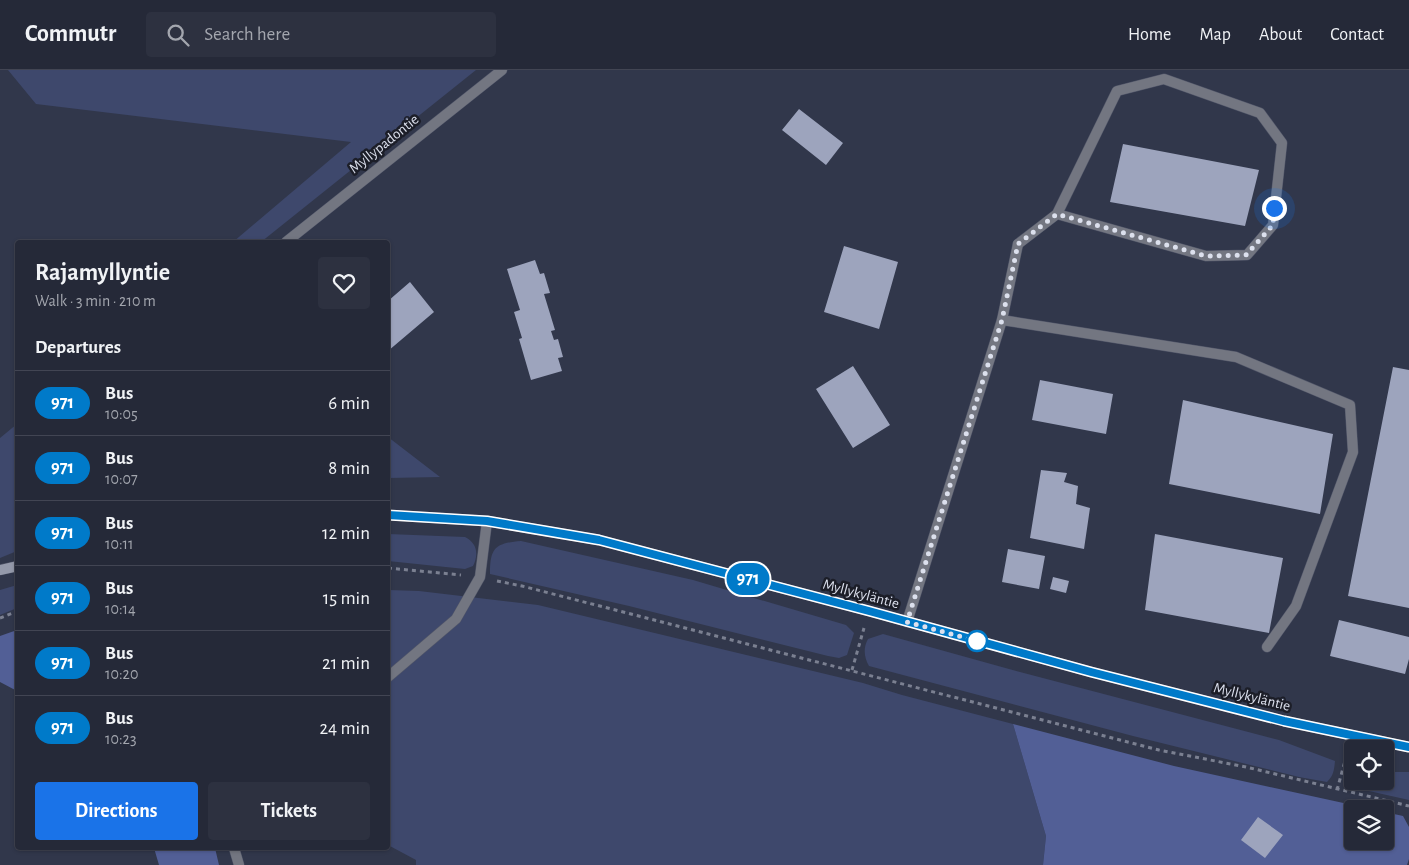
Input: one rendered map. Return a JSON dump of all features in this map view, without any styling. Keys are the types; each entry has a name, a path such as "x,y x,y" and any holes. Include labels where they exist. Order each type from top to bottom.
{"main road":[{"name":"Myllykyläntie","path":"390,515 487,521 599,540 1091,672 1284,721 1409,747"},
{"path":"0,570 15,567"}],"street":[{"name":"Myllypadontie","path":"289,240 502,70"},
{"path":"907,622 1002,320 1018,244 1057,214 1117,91 1164,79 1260,113 1282,143 1273,225 1246,255 1206,256 1057,214"},
{"path":"1002,320 1236,357 1350,405 1353,452 1296,606 1267,647"},
{"path":"390,675 456,620 480,577 487,521"},
{"path":"235,850 239,865"}],"path":[{"path":"390,568 480,577 522,586 1159,750 1409,806"},
{"path":"852,671 869,611"},
{"path":"0,618 15,612"},
{"path":"1337,790 1344,767"}],"shaded area":[{"path":"8,70 476,70 264,240 235,240 351,142 36,104"},
{"path":"15,426 15,552 0,558 0,438"},
{"path":"390,439 440,477 390,478"},
{"path":"390,534 465,537 472,542 476,549 476,557 473,566 465,569 390,561"},
{"path":"521,541 693,580 846,625 854,633 847,655 839,658 490,574 491,558 496,548 505,543"},
{"path":"15,586 15,609 0,615 0,590"},
{"path":"390,590 419,591 538,605 863,683 1013,724 1046,836 1043,865 416,865 416,860 390,846"},
{"path":"15,631 15,690 0,682 0,636"},
{"path":"883,634 1279,740 1335,761 1333,772 1327,782 1299,777 1133,736 869,666 865,652 866,642 868,639"},
{"path":"1013,724 1174,766 1344,803 1344,850 1394,850 1394,814 1403,816 1409,827 1409,859 1407,865 1043,865 1046,836"},
{"path":"1394,772 1409,772 1409,800 1364,790 1394,790"},
{"path":"155,850 215,850 219,865 159,865"}],"building":[{"path":"799,109 843,143 826,165 782,130"},
{"path":"1123,144 1259,170 1245,226 1110,202"},
{"path":"844,246 898,262 879,329 824,312"},
{"path":"535,260 540,274 544,273 550,293 544,294 555,330 551,331 554,340 558,339 563,357 558,358 562,371 531,380 519,339 522,338 514,312 520,310 507,269"},
{"path":"410,282 434,312 390,349 390,299"},
{"path":"853,366 890,425 853,448 816,389"},
{"path":"1393,367 1409,370 1409,608 1348,596"},
{"path":"1040,380 1113,394 1106,434 1032,420"},
{"path":"1183,400 1333,434 1320,514 1169,484"},
{"path":"1041,470 1067,473 1064,482 1078,486 1076,504 1090,508 1084,549 1030,538"},
{"path":"1155,534 1283,558 1269,633 1145,610"},
{"path":"1008,549 1045,556 1039,589 1002,582"},
{"path":"1053,577 1069,581 1066,593 1050,589"},
{"path":"1339,620 1409,637 1409,659 1405,674 1330,656"},
{"path":"1258,817 1283,835 1265,858 1241,840"}],"bus line":[{"name":"971","path":"390,515 487,521 599,540 1091,672 1284,721 1409,747"}],"route":[{"path":"977,641 907,622 1002,320 1018,244 1057,214 1206,256 1246,255 1273,225 1274,208"}]}
